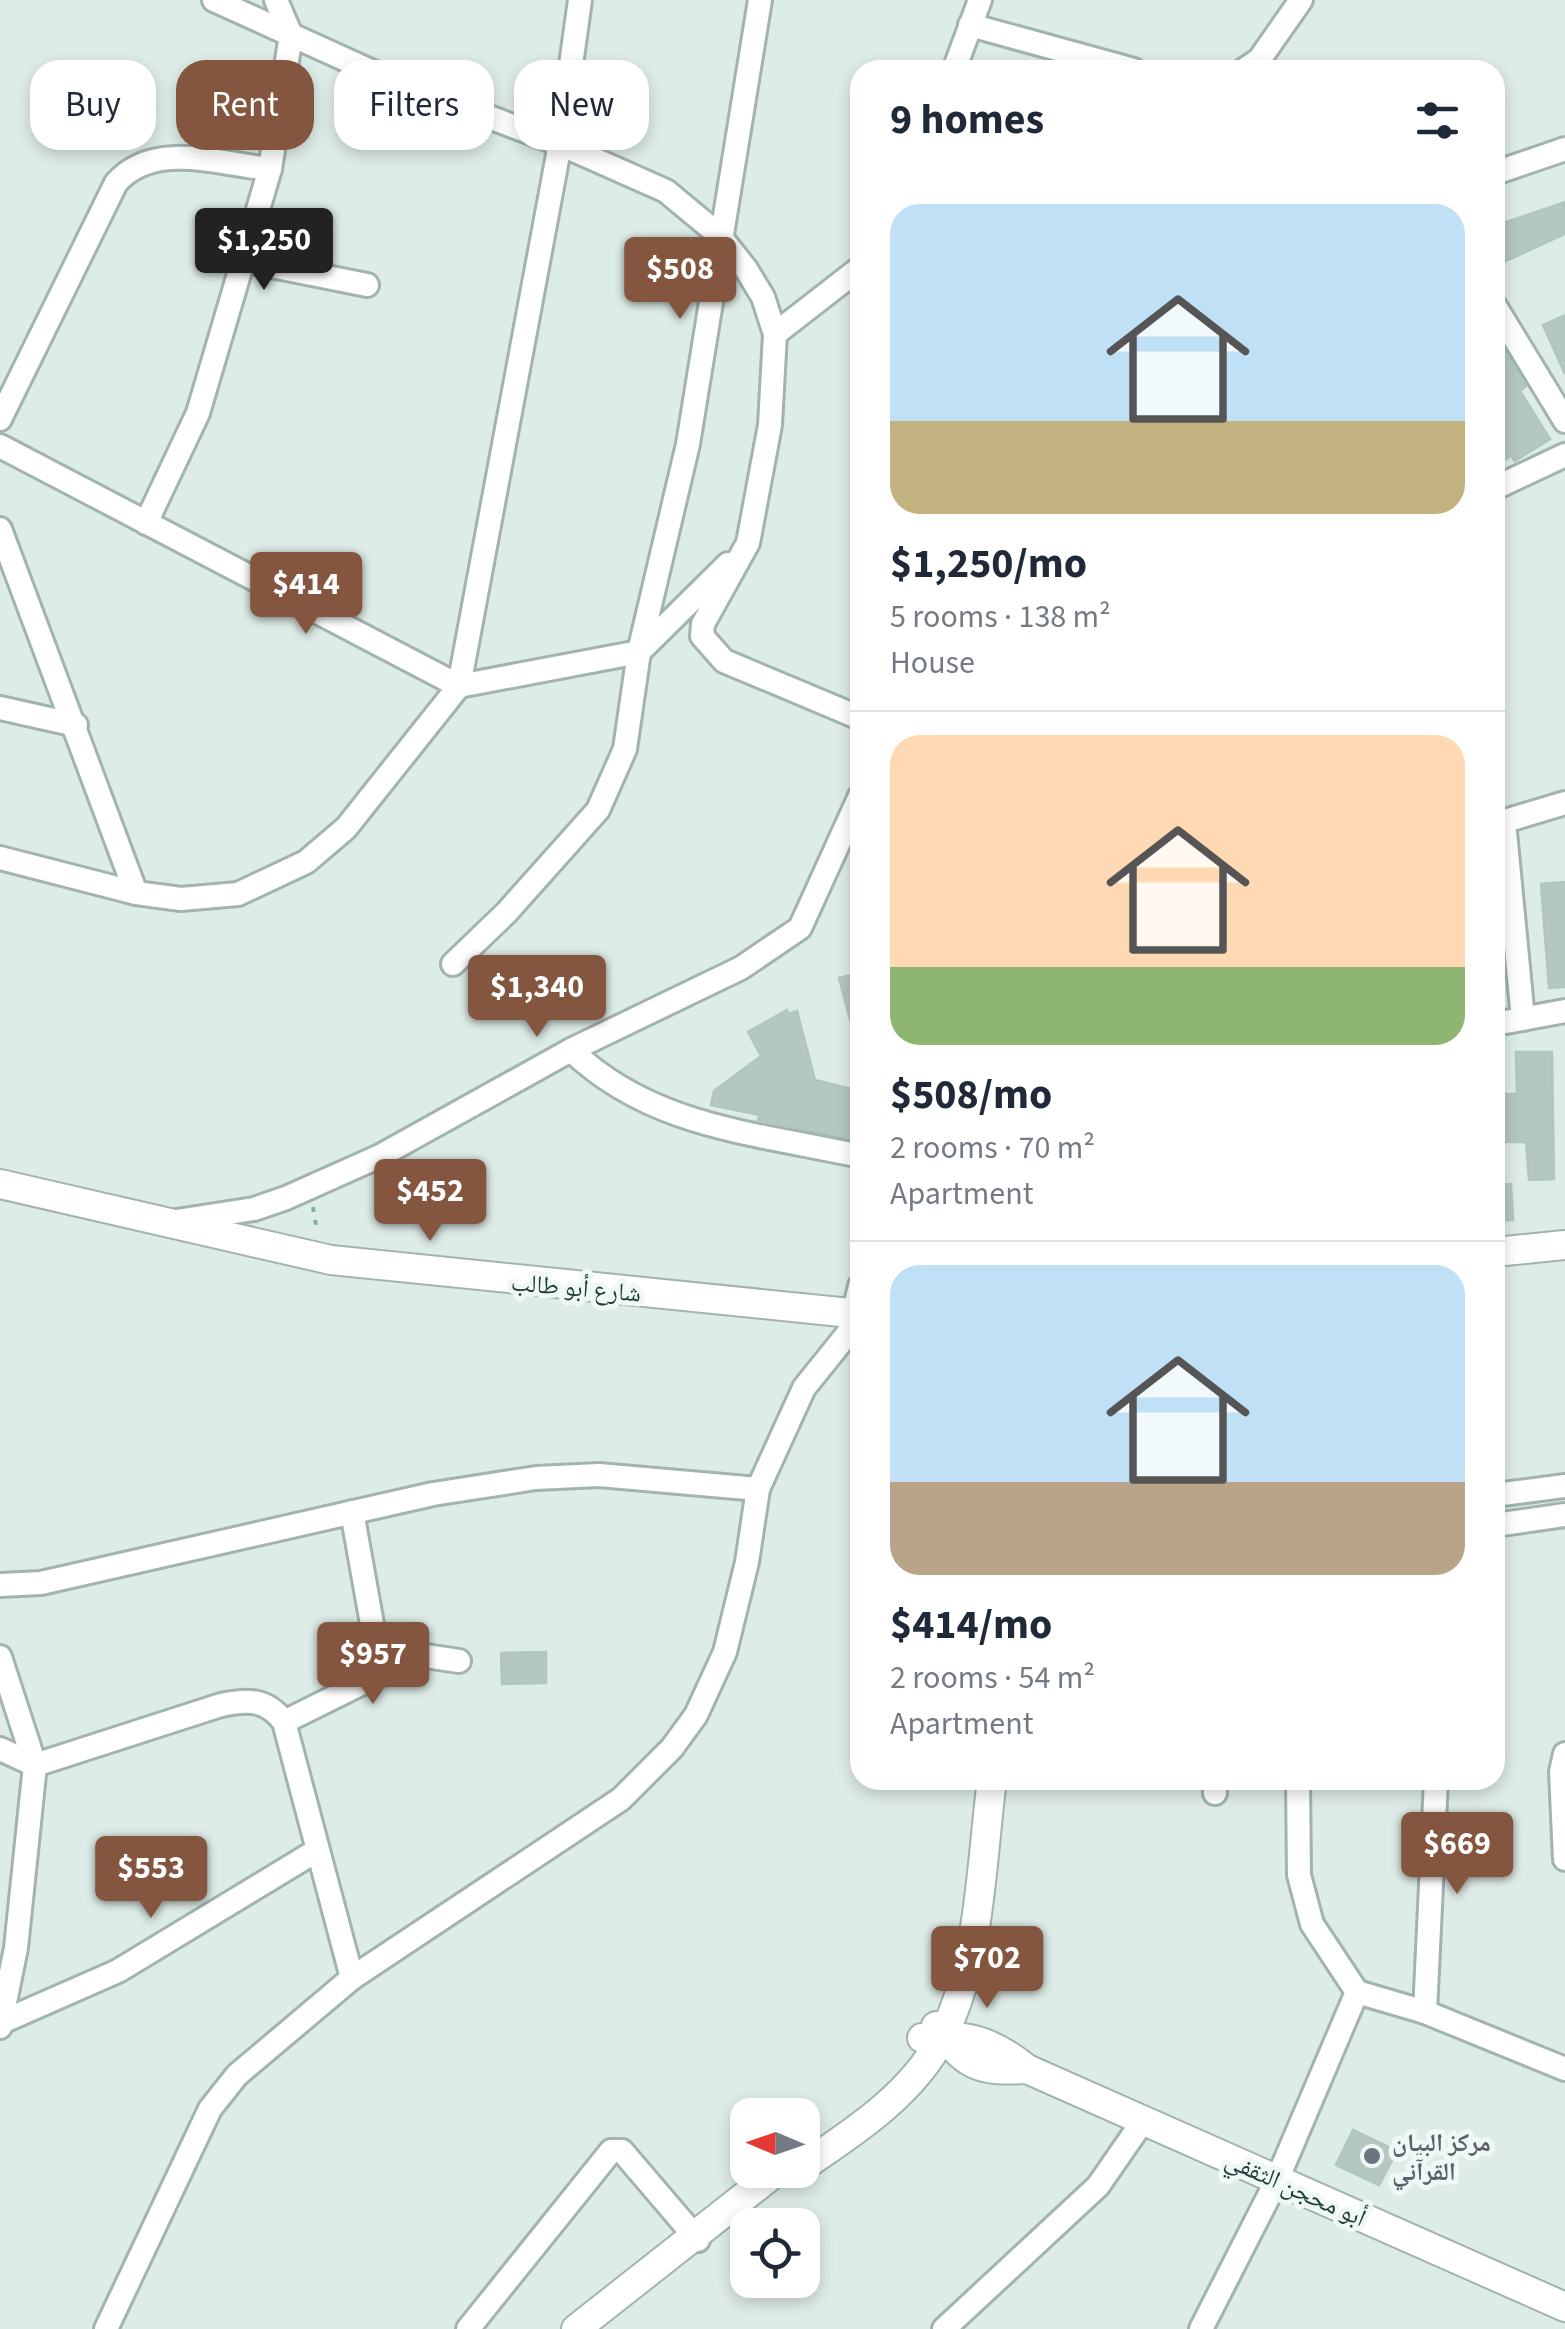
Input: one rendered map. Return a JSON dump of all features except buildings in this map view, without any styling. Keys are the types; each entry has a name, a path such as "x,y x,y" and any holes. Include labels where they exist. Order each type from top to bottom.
{"street":[{"path":"214,0 384,77 514,126"},
{"path":"146,523 198,412 246,261 270,169 290,35 276,0"},
{"path":"572,60 580,0"},
{"path":"453,964 508,912 598,810 625,749 639,652 688,444 760,0"},
{"path":"958,60 980,0"},
{"path":"1258,60 1301,0"},
{"path":"970,25 1098,60"},
{"path":"1505,170 1565,149"},
{"path":"0,858 136,893 181,899 238,894 306,862 346,828 373,798 459,686 559,150"},
{"path":"574,150 666,190 719,235 763,297 775,334 770,425 748,544 703,624 706,645 724,661 850,714"},
{"path":"0,419 116,183 132,166 161,157 270,169"},
{"path":"246,261 367,286"},
{"path":"775,334 850,276"},
{"path":"1505,322 1565,421"},
{"path":"0,446 459,686 639,652 748,544"},
{"path":"1505,483 1565,455"},
{"path":"0,529 136,893"},
{"path":"0,708 76,725"},
{"path":"1505,821 1565,803"},
{"path":"165,1222 270,1204 451,1119 571,1050 741,968 800,928 850,818"},
{"path":"1505,868 1522,1019"},
{"path":"1505,1022 1565,1010"},
{"path":"571,1050 610,1084 664,1112 850,1154"},
{"name":"شارع أبو طالب","path":"0,1184 331,1260 850,1303"},
{"path":"1505,1251 1565,1245"},
{"path":"106,2329 220,2094 352,1978 573,1834 621,1799 672,1748 696,1715 725,1652 747,1562 758,1489 804,1388 841,1345 850,1323"},
{"path":"0,1586 59,1579 486,1484 570,1476 758,1489"},
{"path":"1505,1494 1565,1486"},
{"path":"352,1512 381,1674"},
{"path":"1505,1524 1565,1515"},
{"path":"284,1722 420,1655 459,1660"},
{"path":"0,1657 35,1765 16,1948 1,2024"},
{"path":"0,1749 35,1765 235,1702 266,1704 284,1722 352,1978"},
{"path":"1565,1754 1561,1772 1565,1859"},
{"path":"820,2155 875,2116 920,2070 948,1972 974,1790"},
{"path":"820,2138 867,2103 932,2031 965,1975 991,1790"},
{"path":"1298,1790 1299,1875 1312,1924 1357,1992 1425,2012 1565,2068"},
{"path":"1425,2012 1436,1790"},
{"path":"1,2024 118,1971 316,1851"},
{"path":"1201,2329 1276,2180 1357,1992"},
{"name":"أبو محجن الثقفي","path":"932,2031 978,2038 1026,2069 1565,2308"},
{"path":"944,2329 1098,2186 1142,2121"},
{"path":"468,2329 611,2151 628,2156 695,2238"},
{"path":"576,2329 756,2188"},
{"path":"598,2329 695,2238 771,2188"}],"path":[{"path":"323,1179 312,1218 331,1260"}],"place":[{"name":"مركز البيان القرآني","path":"1372,2156"}]}
